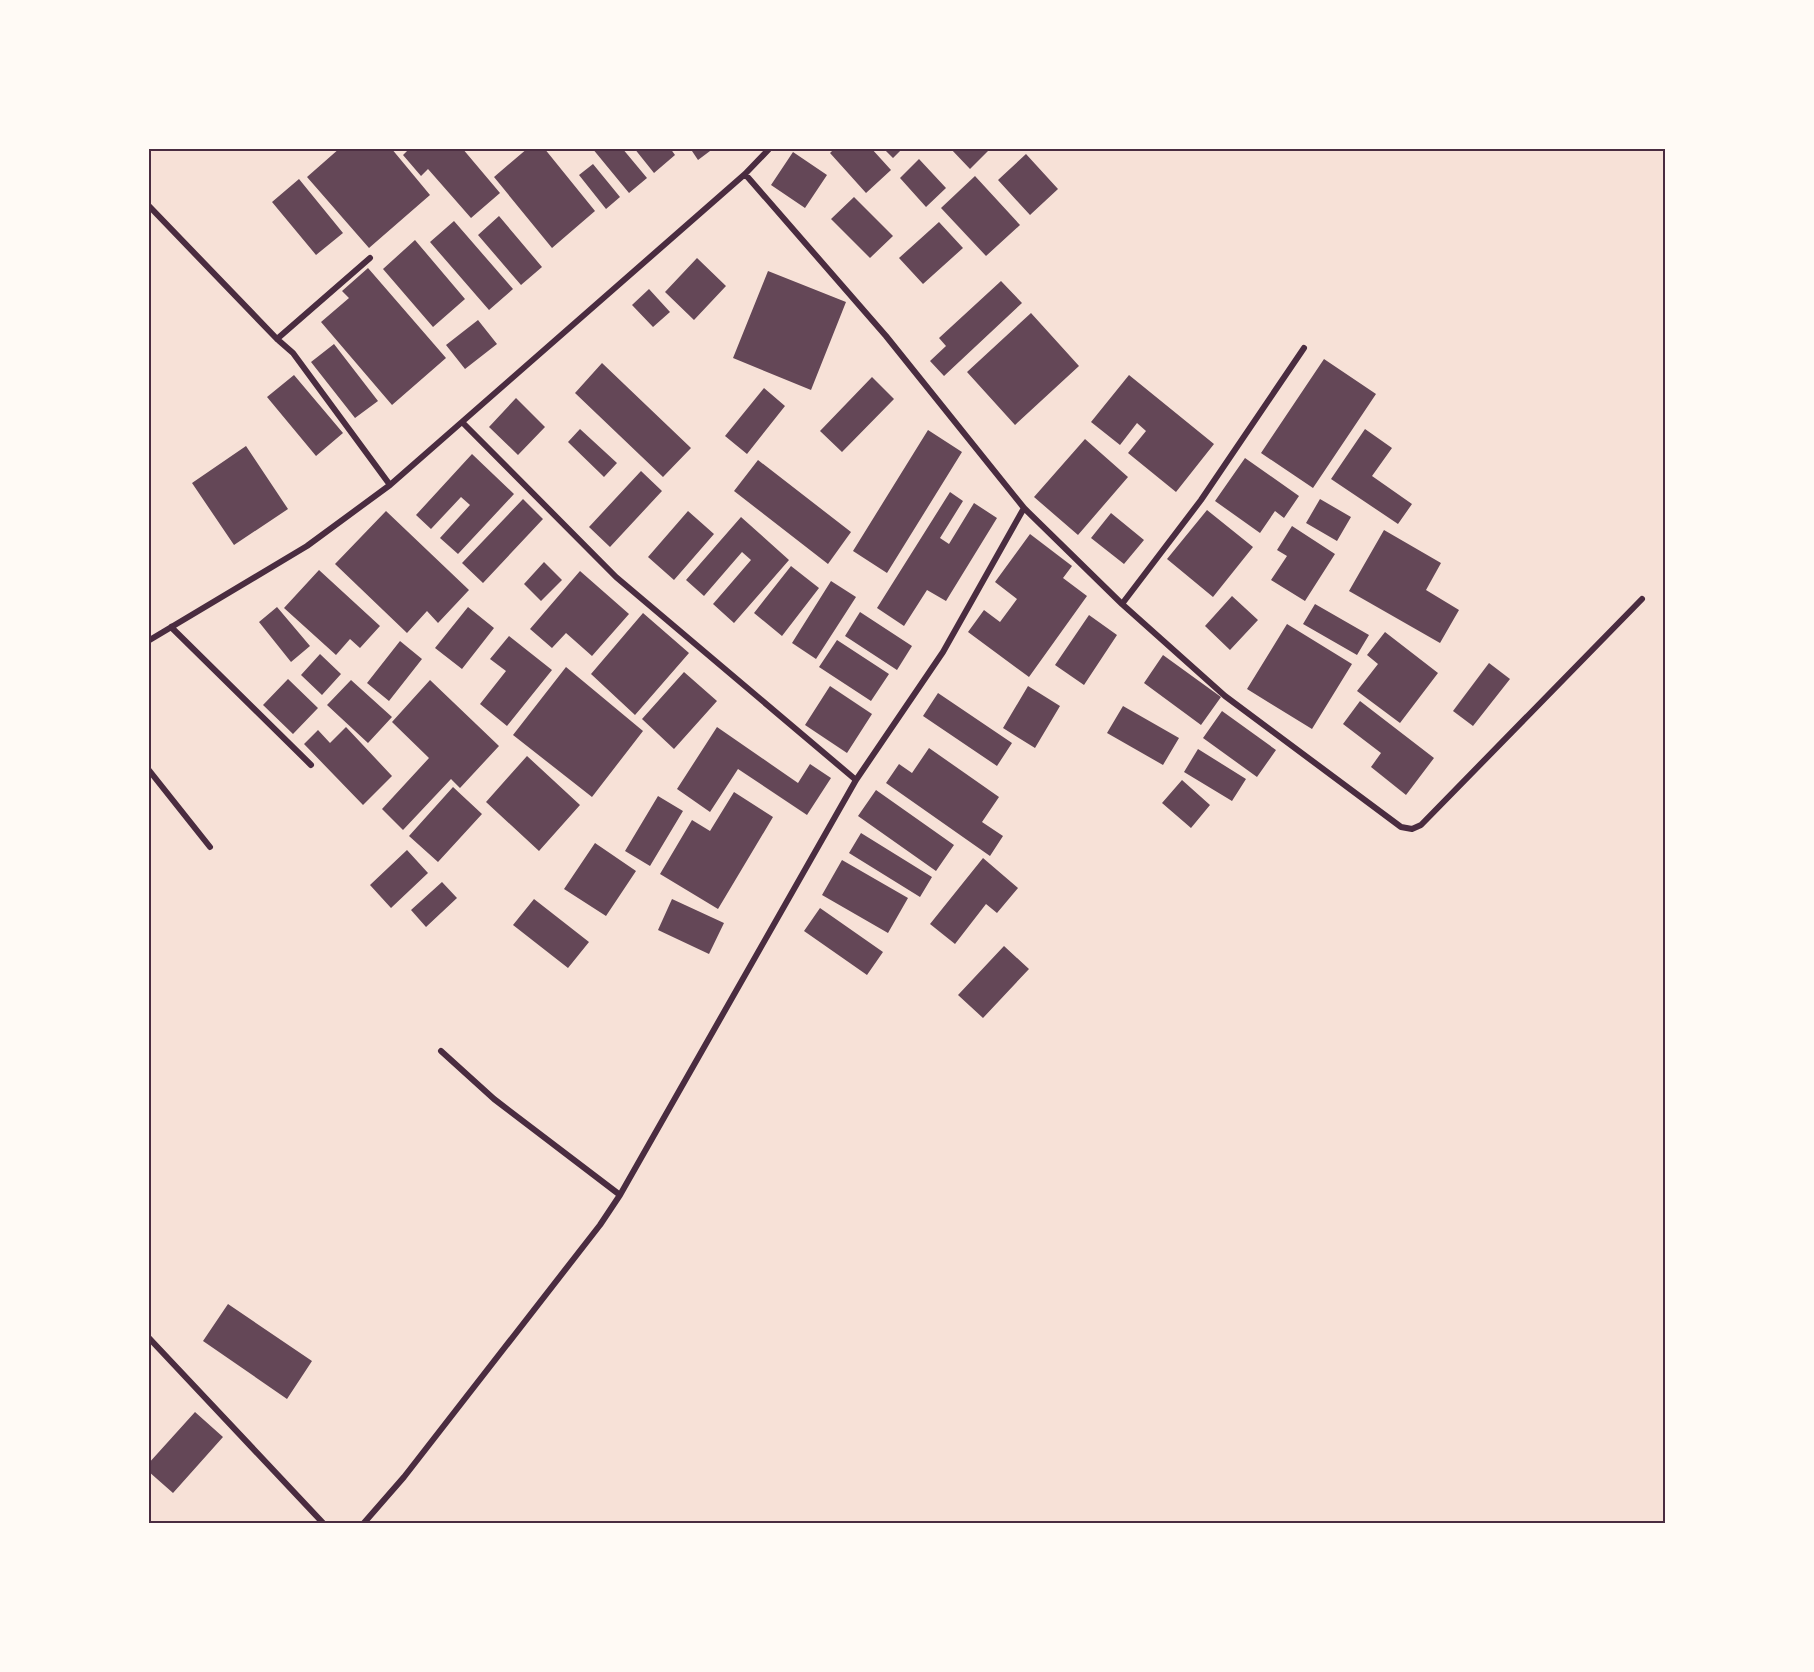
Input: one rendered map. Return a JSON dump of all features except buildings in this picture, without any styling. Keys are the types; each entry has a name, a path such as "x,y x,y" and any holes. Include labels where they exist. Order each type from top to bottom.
{"street":[{"path":"148,641 307,546 390,485 745,174 770,148"},
{"path":"745,174 885,336 1024,508 1122,604 1225,696 1401,827 1412,829 1421,825 1642,599"},
{"path":"148,205 293,353 390,485"},
{"path":"277,339 370,258"},
{"path":"1122,604 1201,500 1304,348"},
{"path":"463,423 616,577 856,780"},
{"path":"363,1524 411,1467 600,1225 620,1195 856,780 943,652 1024,508"},
{"path":"171,627 311,765"},
{"path":"148,769 210,848"},
{"path":"441,1051 494,1099 620,1195"},
{"path":"148,1337 324,1524"}]}
